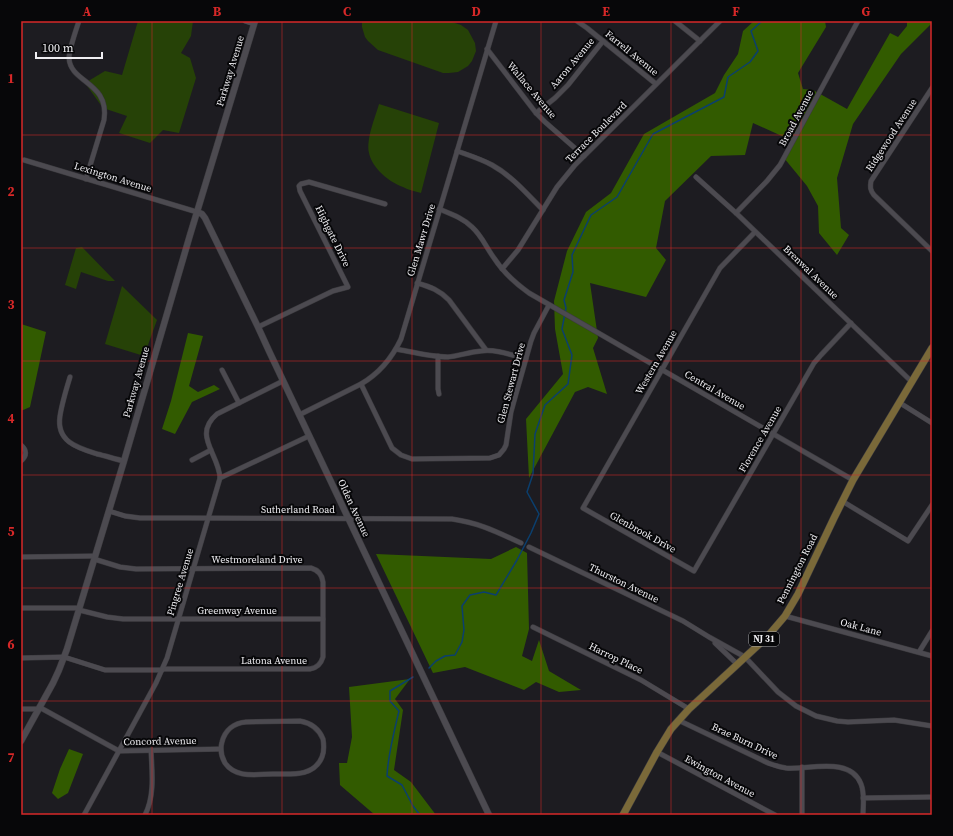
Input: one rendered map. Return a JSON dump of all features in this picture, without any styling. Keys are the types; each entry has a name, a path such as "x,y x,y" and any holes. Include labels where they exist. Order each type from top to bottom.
{"main road":[{"name":"Parkway Avenue","path":"21,741 64,657 80,609 197,212 255,22"},
{"name":"Olden Avenue","path":"197,212 202,214 205,218 258,327 489,815"},
{"name":"Pennington Road","path":"624,815 664,738 678,720 767,637 784,616 798,594 853,480 932,348"}],"street":[{"path":"79,21 69,54 70,64 75,72 100,95 105,108 104,120 86,179"},
{"path":"245,21 255,22"},
{"name":"Glen Mawr Drive","path":"299,415 369,379 383,367 396,349 496,21"},
{"name":"Farrell Avenue","path":"577,21 656,84"},
{"path":"675,21 700,41"},
{"name":"Terrace Boulevard","path":"502,269 518,250 565,177 584,156 720,21"},
{"name":"Broad Avenue","path":"736,213 767,181 780,165 858,21"},
{"name":"Aaron Avenue","path":"536,113 555,98 568,85 603,41"},
{"name":"Wallace Avenue","path":"487,49 536,113 584,156"},
{"name":"Ridgewood Avenue","path":"932,88 871,181 870,188 873,194 932,251"},
{"path":"457,151 483,160 500,170 516,182 543,210"},
{"name":"Lexington Avenue","path":"24,160 197,212"},
{"name":"Brenwal Avenue","path":"696,177 736,213 912,382"},
{"name":"Highgate Drive","path":"258,327 333,291 348,287 300,191 299,186 301,184 309,182 384,204"},
{"name":"Central Avenue","path":"439,209 458,217 472,227 483,240 502,269 518,285 529,293 853,480"},
{"name":"Western Avenue","path":"583,508 720,268 755,232"},
{"path":"417,283 433,288 444,295 486,350"},
{"name":"Glen Stewart Drive","path":"361,384 389,443 396,452 401,455 412,459 490,458 499,455 506,445 511,412 534,332 549,305"},
{"name":"Florence Avenue","path":"694,571 818,358 851,323"},
{"path":"396,349 438,356 455,356 486,350 503,352 526,359"},
{"path":"438,356 439,394"},
{"path":"222,370 238,403"},
{"path":"70,377 60,417 60,428 65,439 78,448 124,461"},
{"name":"Pingree Avenue","path":"84,815 156,683 167,658 220,478 219,466 207,442 207,427 217,414 283,381"},
{"path":"900,403 932,423"},
{"path":"220,478 309,436"},
{"path":"21,445 26,453 21,461"},
{"path":"192,460 211,450"},
{"path":"842,501 908,541 932,505"},
{"name":"Glenbrook Drive","path":"583,508 694,571"},
{"name":"Sutherland Road","path":"109,511 125,516 140,518 452,519 475,523 492,529 521,543"},
{"name":"Thurston Avenue","path":"529,547 683,622 745,657 786,699 816,716 842,721 894,720 932,726"},
{"name":"Westmoreland Drive","path":"21,557 95,558 120,567 129,568 311,568 318,571 322,576"},
{"name":"Latona Avenue","path":"21,658 64,657 105,670 313,669 320,664 323,657 322,576"},
{"name":"Greenway Avenue","path":"21,608 80,609 116,619 323,619"},
{"name":"Oak Lane","path":"784,616 932,656"},
{"name":"Harrop Place","path":"533,627 641,680 689,709"},
{"path":"919,652 932,631"},
{"name":"Thurston Avenue","path":"710,638 738,664"},
{"name":"Concord Avenue","path":"21,709 39,708 119,751 221,749"},
{"name":"Brae Burn Drive","path":"678,720 776,766 786,768 836,766 846,769 852,773 861,784 863,798"},
{"path":"277,721 300,721 311,724 322,736 324,747 322,758 319,763 305,773 300,774 245,775 235,771 227,765 221,749 221,744 225,734 238,723 277,721"},
{"path":"145,815 152,793 151,750"},
{"name":"Ewington Avenue","path":"657,752 776,815"},
{"path":"802,768 802,815"},
{"path":"863,815 863,798 932,797"}],"green space":[{"path":"138,21 193,21 191,36 181,53 190,58 196,78 179,133 163,130 150,143 119,133 127,116 103,108 85,83 105,71 122,75"},
{"path":"362,21 449,21 461,25 468,30 475,43 476,51 468,66 458,72 443,73 378,50 365,37"},
{"path":"754,21 825,21 826,27 798,73 803,89 813,90 847,109 890,33 898,37 907,26 907,21 932,21 932,23 901,54 853,124 837,178 841,228 849,235 837,255 819,233 818,206 807,186 784,158 795,142 753,123 745,155 711,156 665,201 656,248 666,260 646,297 590,283 598,338 593,348 607,394 588,387 575,392 529,478 526,419 563,374 555,329 554,301 567,251 586,212 611,193 644,134 715,93 724,75 738,54 743,31"},
{"path":"379,104 439,123 421,193 407,189 392,182 377,169 371,159 368,147 371,128"},
{"path":"82,247 115,281 108,281 81,272 76,289 65,285 76,248"},
{"path":"122,286 157,320 144,356 105,344"},
{"path":"21,324 46,332 30,407 21,411"},
{"path":"188,333 203,336 189,386 198,392 214,385 220,389 192,402 175,434 162,429 171,401"},
{"path":"516,547 527,553 529,629 522,656 532,661 539,640 549,671 581,690 559,692 536,682 524,690 465,667 433,673 376,554 491,559"},
{"path":"410,679 395,699 403,710 394,770 411,782 436,815 375,815 340,785 339,763 347,763 352,737 349,687"},
{"path":"69,749 83,754 68,793 58,799 52,793"}],"waterway":[{"path":"429,668 436,661 445,656 455,655 462,642 464,630 462,606 470,595 484,592 496,595 517,560 539,514 527,492 533,474 535,434 545,405 568,384 572,355 562,329 566,308 564,300 573,272 572,255 591,215 617,197 653,134 724,97 728,77 750,62 758,51 751,31 762,21"},
{"path":"413,677 390,691 390,701 399,711 390,751 387,776 402,785 413,806 420,815"}]}
